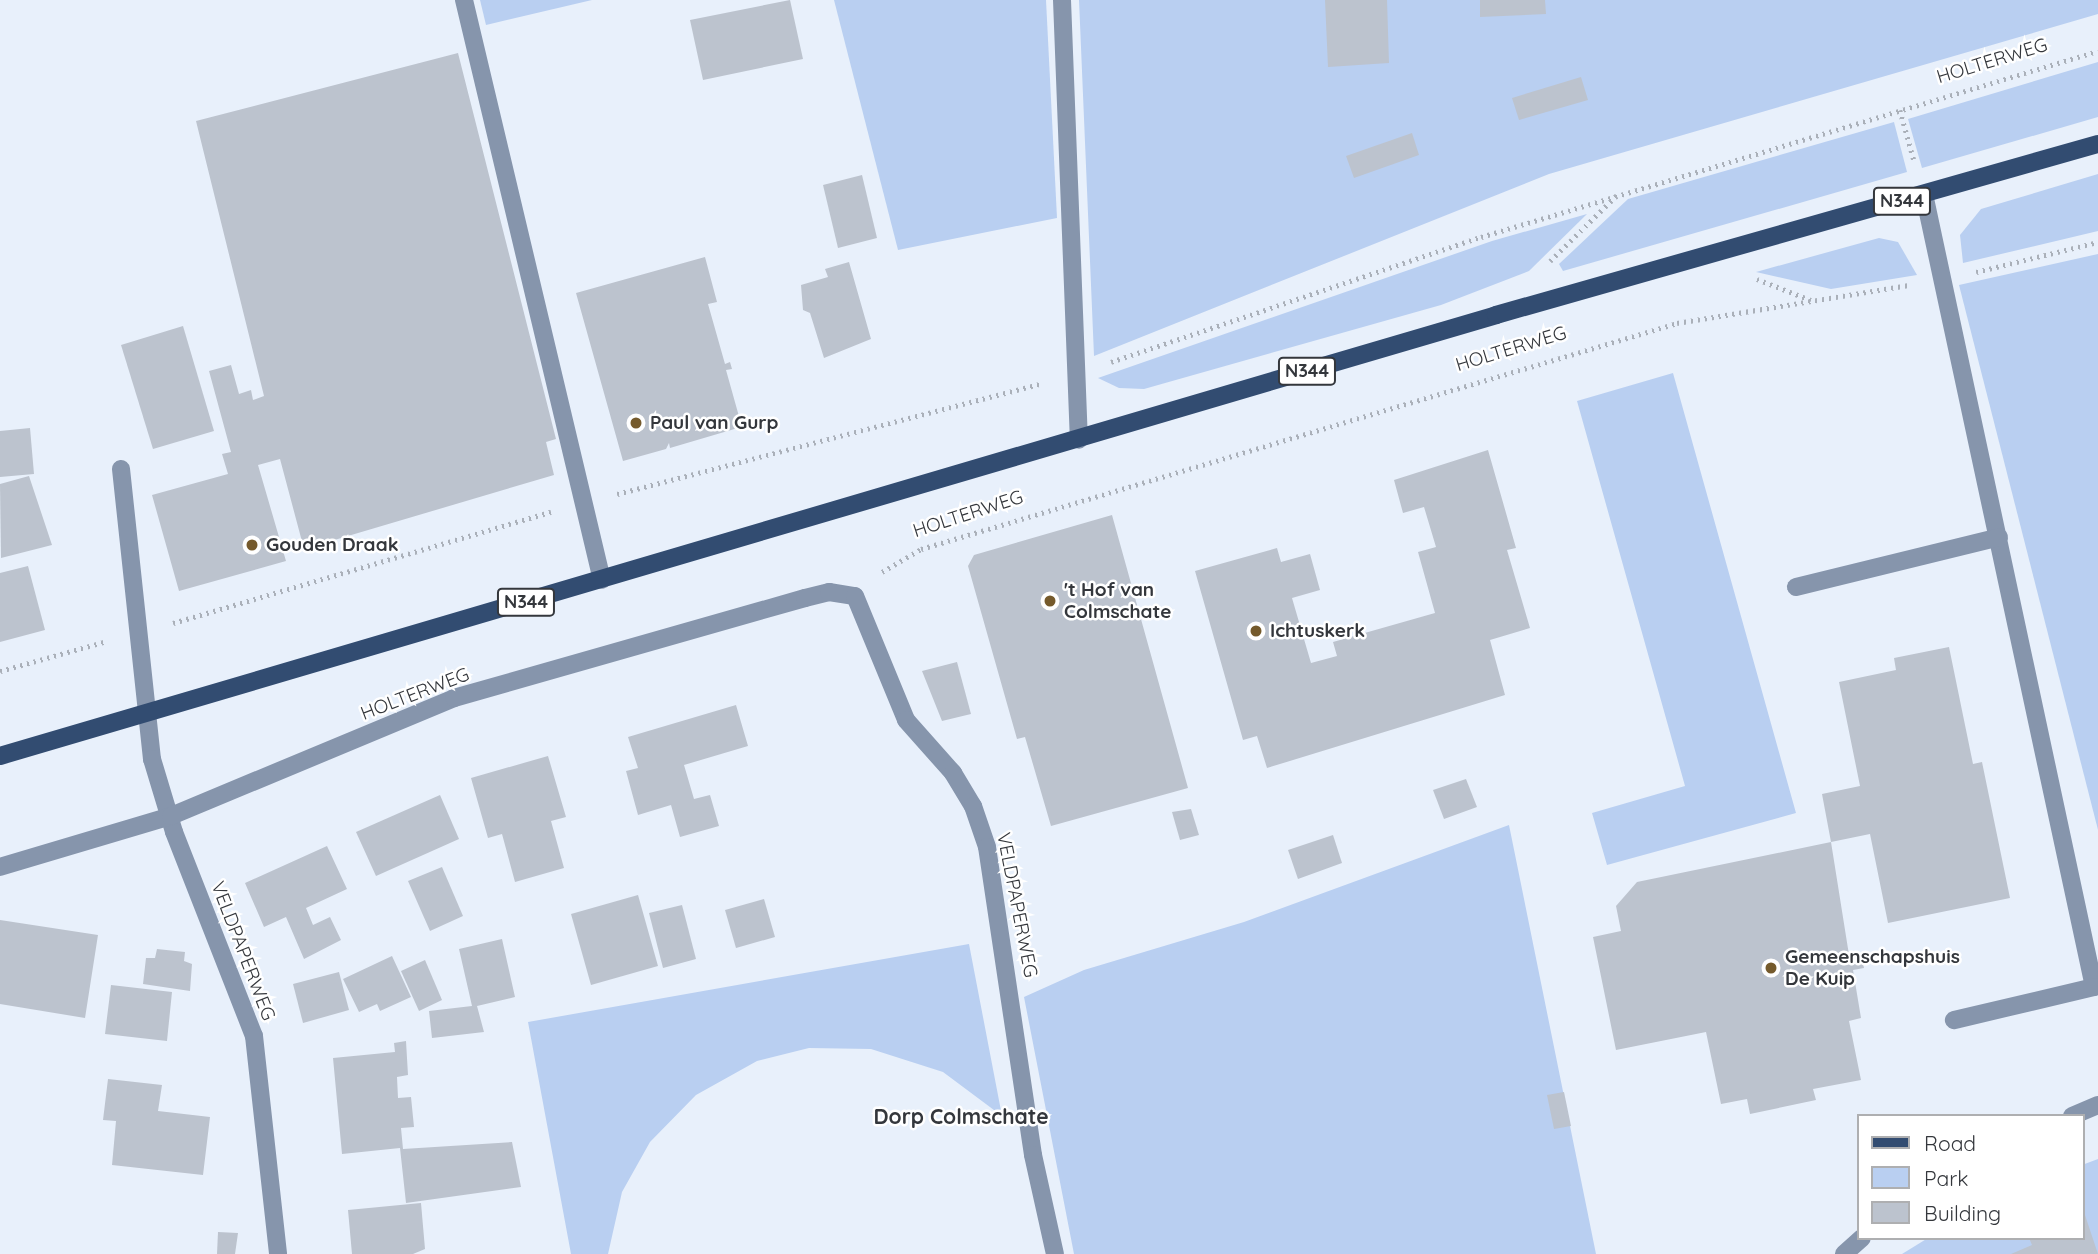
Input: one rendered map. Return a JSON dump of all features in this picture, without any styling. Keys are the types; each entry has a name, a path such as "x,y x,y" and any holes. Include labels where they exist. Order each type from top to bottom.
{"main road":[{"name":"HOLTERWEG","path":"0,756 143,711 2098,144"}],"street":[{"path":"464,0 587,502 602,580"},
{"path":"1062,0 1079,440"},
{"path":"1924,194 2094,987 1954,1020"},
{"name":"VELDPAPERWEG","path":"121,469 143,711 170,816 254,1036 278,1254"},
{"path":"1797,587 1999,537"},
{"name":"HOLTERWEG","path":"0,867 170,816 454,698 805,598 855,596"},
{"name":"VELDPAPERWEG","path":"855,596 906,720 953,773 973,806 988,847 1007,954 1033,1155 1055,1254"},
{"path":"2077,1114 2098,1105"},
{"path":"1844,1254 1860,1240"}],"path":[{"name":"HOLTERWEG","path":"0,671 587,502 1078,373 1616,195 2098,51"},
{"path":"1900,110 1924,194"},
{"name":"HOLTERWEG","path":"1542,269 1616,195"},
{"name":"HOLTERWEG","path":"855,596 890,565 921,549 1640,333 1812,300"}],"green space":[{"path":"480,0 592,0 486,25"},
{"path":"834,0 1046,0 1057,218 898,250"},
{"path":"1079,0 2098,0 2098,14 1549,174 1094,356"},
{"path":"2098,62 2098,117 1922,168 1908,119"},
{"path":"1894,122 1907,172 1563,271 1559,264 1628,199"},
{"path":"2098,174 2098,231 1963,263 1960,235 1981,209"},
{"path":"1587,214 1529,271 1441,305 1144,389 1119,388 1098,378 1492,241"},
{"path":"1879,238 1898,242 1917,275 1831,289 1756,272"},
{"path":"2098,254 2098,830 1959,285"},
{"path":"1673,373 1796,813 1607,865 1592,813 1685,786 1577,401"},
{"path":"1509,825 1596,1254 1074,1254 1024,997 1084,970 1244,922"},
{"path":"969,944 1002,1116 943,1072 871,1049 809,1048 757,1061 696,1095 650,1142 622,1192 608,1254 571,1254 528,1022"},
{"path":"2098,1159 2098,1254 1902,1254 1925,1240 2084,1240 2084,1164"}],"building":[{"path":"790,0 803,59 703,80 690,20"},
{"path":"1325,0 1387,0 1389,63 1328,67"},
{"path":"1480,0 1545,0 1546,14 1480,17"},
{"path":"458,53 556,439 546,442 554,475 304,549 280,459 258,465 286,561 179,591 152,495 228,474 222,454 231,452 209,371 231,365 239,394 251,390 253,400 264,396 196,121"},
{"path":"1581,77 1588,100 1519,120 1512,98"},
{"path":"1412,133 1419,155 1354,178 1346,156"},
{"path":"862,175 877,238 838,248 823,185"},
{"path":"705,257 717,302 708,304 725,364 730,362 732,369 726,370 740,420 746,419 748,425 670,448 669,443 666,449 623,461 576,293"},
{"path":"849,262 871,339 824,358 810,313 803,310 801,285 828,277 825,269"},
{"path":"183,326 214,431 153,449 121,345"},
{"path":"30,428 34,474 0,477 0,431"},
{"path":"1488,450 1516,548 1507,550 1530,628 1490,640 1505,695 1267,768 1257,736 1243,740 1195,571 1277,548 1281,562 1310,554 1320,590 1292,598 1311,663 1337,656 1333,642 1435,613 1418,552 1436,547 1424,507 1403,513 1394,480"},
{"path":"29,476 52,545 1,558 0,484"},
{"path":"1112,515 1188,788 1051,826 1025,737 1017,739 968,566 974,555"},
{"path":"28,566 45,630 0,642 0,573"},
{"path":"1949,647 1973,764 1982,762 2010,898 1888,923 1870,834 1831,842 1822,794 1860,786 1839,682 1896,670 1894,658"},
{"path":"957,662 971,714 942,721 922,671"},
{"path":"736,705 748,746 684,765 694,799 710,795 719,826 680,837 671,805 638,815 626,771 638,768 628,737"},
{"path":"548,756 566,817 551,821 564,868 515,882 502,834 488,838 471,778"},
{"path":"1466,779 1477,807 1444,819 1433,790"},
{"path":"440,795 459,839 376,876 356,832"},
{"path":"1191,809 1199,835 1180,840 1172,812"},
{"path":"1333,835 1342,863 1298,879 1288,850"},
{"path":"1831,842 1849,955 1861,954 1864,968 1853,970 1861,1018 1849,1021 1861,1080 1813,1089 1816,1100 1750,1114 1747,1099 1721,1104 1706,1032 1616,1050 1593,937 1621,931 1616,906 1637,882"},
{"path":"327,846 347,889 306,908 313,925 330,917 341,940 304,959 286,917 264,927 245,883"},
{"path":"442,867 463,916 430,931 408,881"},
{"path":"638,895 658,966 591,985 571,914"},
{"path":"764,899 775,937 736,948 725,910"},
{"path":"682,905 696,959 663,968 649,913"},
{"path":"0,920 98,935 85,1018 0,1004"},
{"path":"502,939 515,997 477,1006 484,1032 432,1038 429,1011 472,1006 459,949"},
{"path":"157,949 185,952 184,961 192,964 190,991 143,984 146,958 155,958"},
{"path":"392,956 411,997 380,1011 377,1004 359,1012 343,979"},
{"path":"425,960 442,1000 419,1011 401,971"},
{"path":"339,972 349,1010 303,1023 293,984"},
{"path":"111,985 172,992 167,1041 105,1034"},
{"path":"406,1041 408,1075 397,1077 398,1098 411,1097 414,1127 401,1128 403,1149 512,1142 521,1187 406,1203 400,1148 342,1154 333,1058 395,1052 394,1043"},
{"path":"108,1079 162,1085 158,1111 210,1117 203,1175 112,1165 116,1121 103,1120"},
{"path":"1564,1092 1571,1126 1554,1129 1547,1095"},
{"path":"421,1203 425,1249 413,1254 352,1254 348,1210"},
{"path":"2084,1212 2098,1254 2011,1254 2032,1245 2030,1240 2084,1240"},
{"path":"218,1232 238,1233 235,1254 217,1254"}],"place":[{"name":"Paul van Gurp","path":"636,423"},
{"name":"Gouden Draak","path":"252,545"},
{"name":"'t Hof van Colmschate","path":"1050,601"},
{"name":"Ichtuskerk","path":"1256,631"},
{"name":"Gemeenschapshuis De Kuip","path":"1771,968"}],"district":[{"name":"Dorp Colmschate","path":"961,1116"}]}
